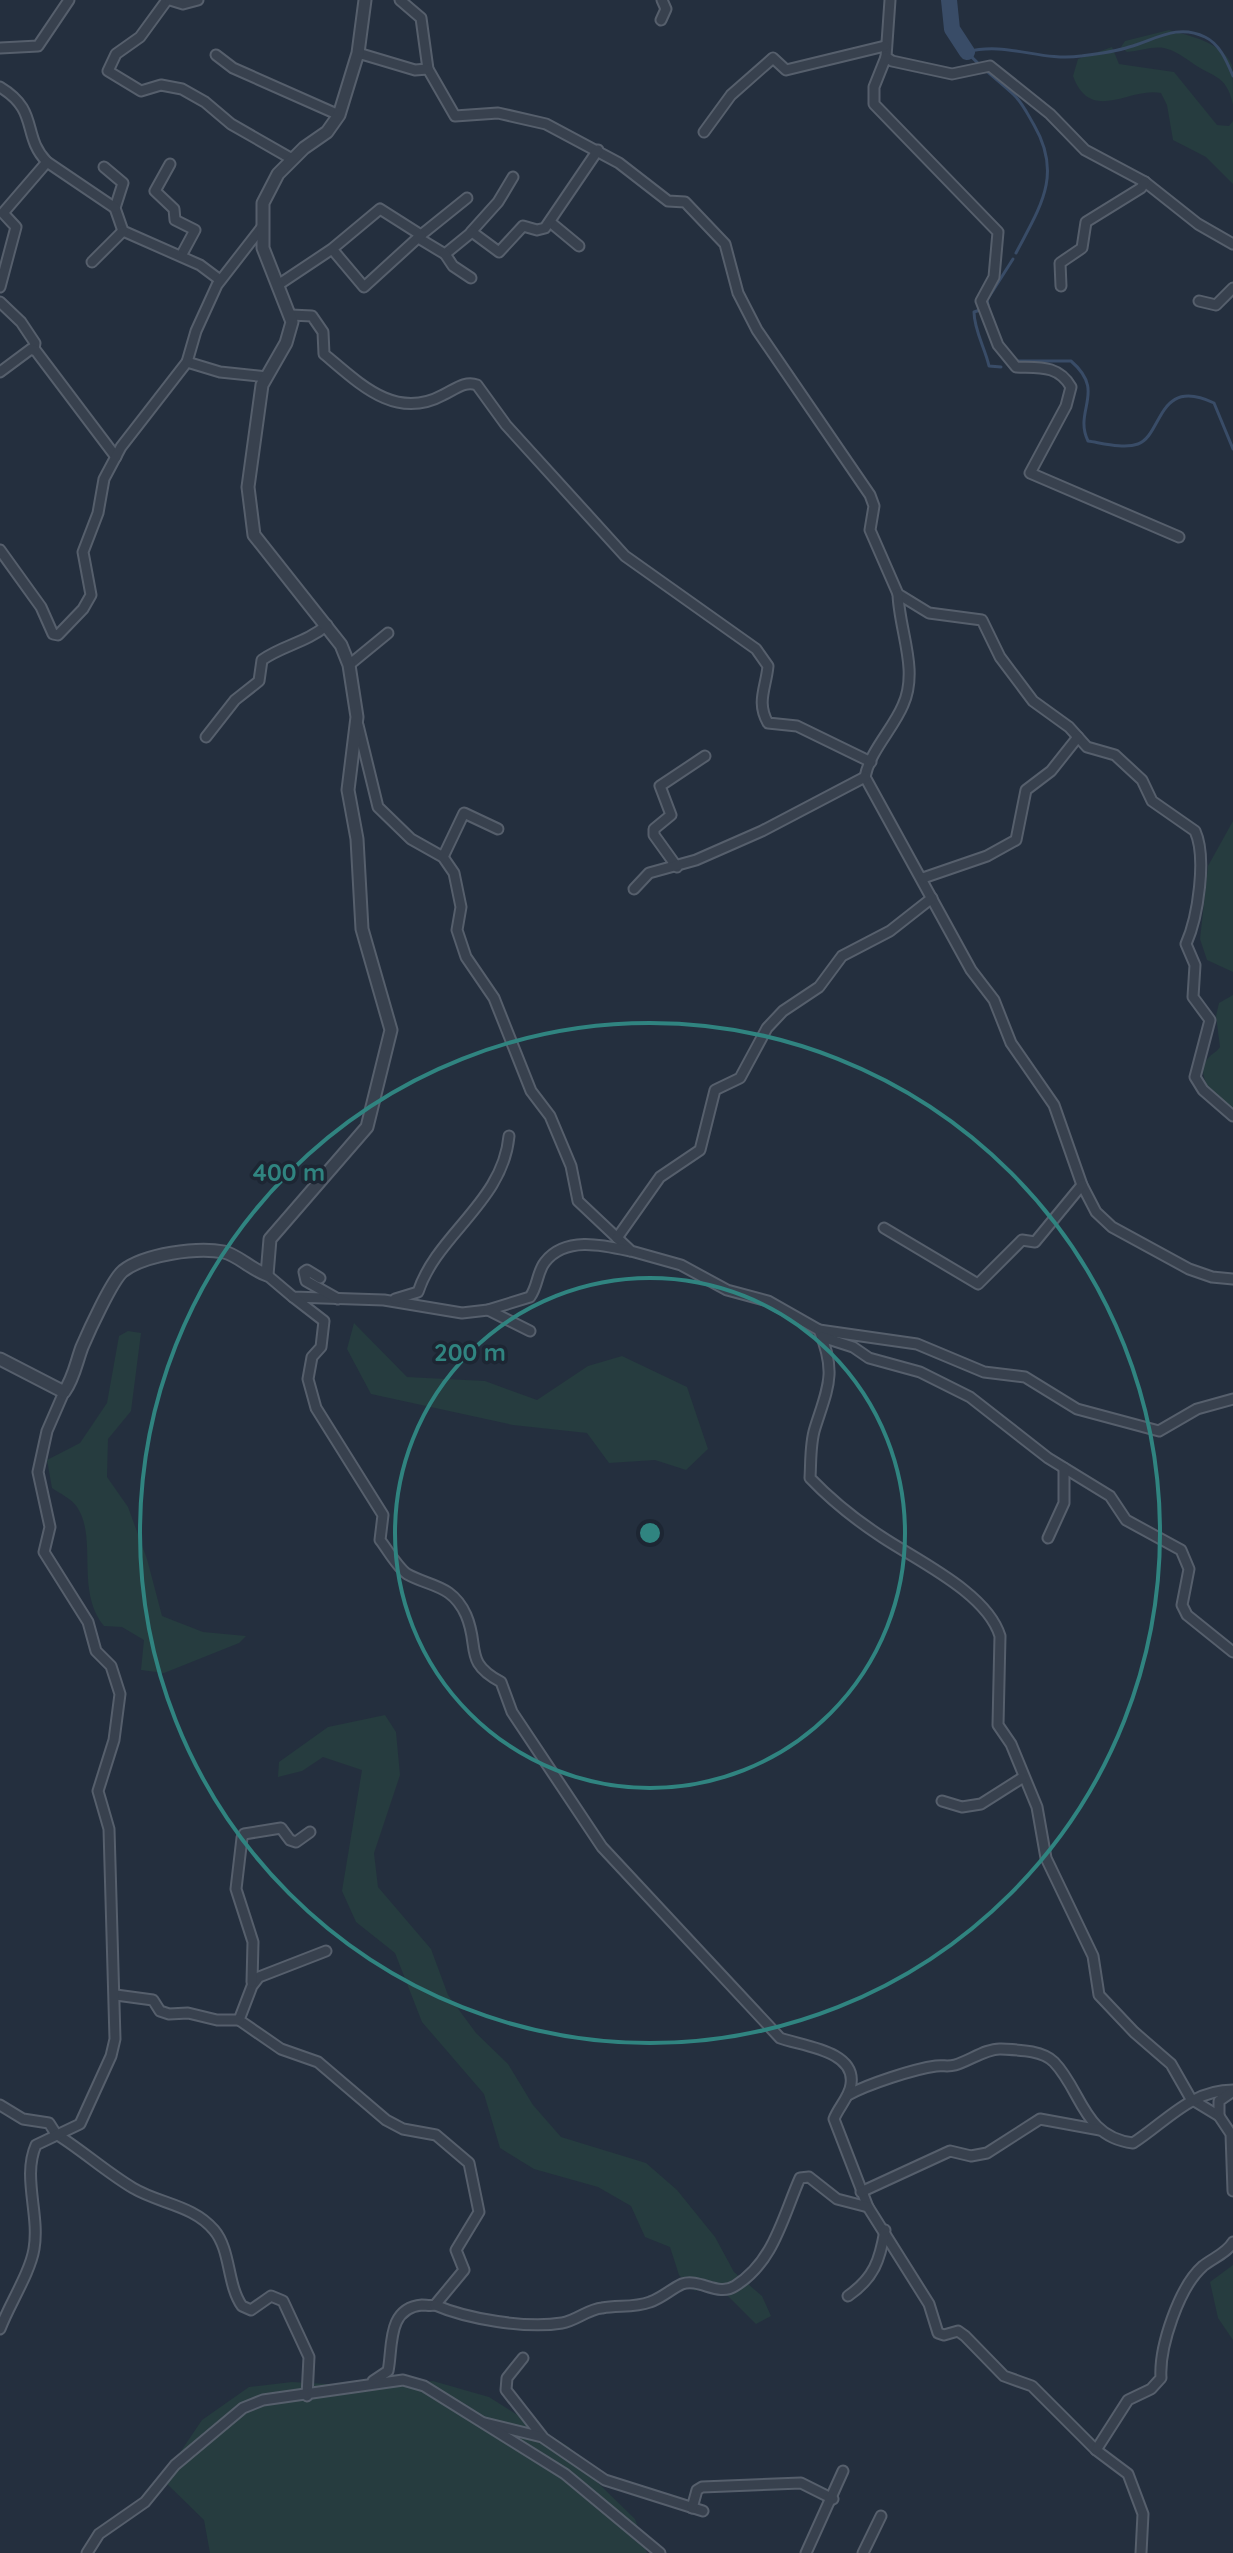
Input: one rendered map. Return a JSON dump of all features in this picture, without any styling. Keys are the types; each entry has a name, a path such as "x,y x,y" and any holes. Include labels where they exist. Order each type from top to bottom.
{"street":[{"path":"0,48 38,46 69,0"},
{"path":"198,0 183,4 168,0 140,37 116,54 108,71 141,91 156,86 182,89 205,102 231,124 292,159"},
{"path":"365,0 358,53 339,115 319,140 292,159 265,195 263,248 291,315 291,332 267,377 249,476 252,528 260,545 341,645 349,665 357,717 378,807 411,839 443,857 460,889 457,930 466,957 494,998 531,1091 550,1116 571,1166 578,1201 631,1251"},
{"path":"400,0 421,18 428,69 455,116 468,118 498,113 534,120 598,150 668,201 685,202 720,237 729,250 738,293 770,348 845,453 873,500 870,530 898,594 908,658 908,689 904,703 865,777 762,831 677,867 649,873 634,889"},
{"path":"661,20 666,9 662,0"},
{"path":"890,0 886,51 874,87 874,104 998,232 994,277 981,301 998,345 1016,367 1041,367 1063,375 1071,387 1066,406 1030,473 1179,537"},
{"path":"704,132 731,95 773,58 786,70 886,51 932,72 972,71 985,66 995,69 1050,114 1085,150 1145,182 1188,218 1233,244"},
{"path":"358,53 415,70 428,69"},
{"path":"216,55 233,68 339,115"},
{"path":"0,87 25,108 35,146 47,162 115,208 123,231 181,256 220,280"},
{"path":"471,232 499,252 523,226 541,230 550,222 598,150"},
{"path":"0,287 16,227 3,213 47,162"},
{"path":"170,164 155,191 174,209 175,220 195,230 181,256"},
{"path":"104,167 123,183 115,208"},
{"path":"445,254 471,232 498,202 513,177"},
{"path":"1061,286 1060,263 1082,248 1086,222 1145,182"},
{"path":"332,249 364,287 467,198"},
{"path":"278,285 332,249 382,209 445,254 453,266 471,278"},
{"path":"550,222 579,246"},
{"path":"0,550 41,607 53,634 58,635 83,609 91,595 83,552 98,513 104,479 116,457 187,362 196,331 220,280 262,227"},
{"path":"92,262 123,231"},
{"path":"1199,301 1216,305 1233,288"},
{"path":"0,302 35,343 34,349 0,372"},
{"path":"291,315 312,316 323,332 324,354 370,393 419,405 461,386 477,385 506,425 625,556 701,609 705,616 756,649 768,666 761,691 763,713 768,723 797,726 871,762"},
{"path":"34,349 116,457"},
{"path":"187,362 220,372 267,377"},
{"path":"898,594 929,613 982,620 1000,657 1033,701 1060,719 1087,747 1115,755 1142,780 1152,801 1195,831 1204,866 1197,888 1196,914 1186,944 1195,965 1193,997 1210,1020 1195,1077 1203,1090 1233,1116"},
{"path":"206,737 235,700 259,681 262,660 275,650 303,643 327,625"},
{"path":"349,665 388,633"},
{"path":"267,1275 270,1239 367,1127 391,1030 362,929 357,839 348,790 357,717"},
{"path":"923,878 987,856 1016,840 1026,790 1051,771 1078,737"},
{"path":"677,867 654,835 654,829 671,815 660,786 705,756"},
{"path":"865,777 971,970 994,1000 1011,1043 1054,1105 1082,1185 1096,1212 1112,1227 1189,1269 1212,1277 1233,1279"},
{"path":"443,857 464,813 498,829"},
{"path":"617,1238 660,1177 700,1150 715,1090 740,1078 767,1028 783,1011 819,987 842,956 890,931 932,898"},
{"path":"384,1300 418,1292 427,1264 480,1206 502,1167 509,1136"},
{"path":"884,1228 978,1284 1022,1240 1035,1242 1082,1185"},
{"path":"293,1297 341,1301 384,1300 462,1313 488,1310 530,1297 545,1261 559,1249 594,1244 681,1265 727,1290 768,1301 821,1334 853,1347 869,1358 920,1372 970,1397 1064,1468 1110,1496 1126,1520 1166,1545 1181,1550 1189,1569 1182,1605 1187,1615 1233,1652"},
{"path":"0,2329 33,2253 36,2227 29,2167 32,2155 36,2145 80,2124 111,2056 116,1995 109,1829 98,1791 114,1740 120,1694 111,1666 96,1651 88,1622 44,1552 50,1527 38,1472 47,1431 64,1392 72,1382 83,1345 122,1272 154,1259 194,1250 228,1253 249,1269 267,1275 324,1321 321,1347 312,1357 308,1379 316,1408 383,1515 380,1540 406,1573 441,1585 466,1615 474,1659 484,1673 501,1682 512,1712 602,1847 780,2038 820,2048 842,2062 851,2081 834,2119 868,2207 929,2304 938,2333 944,2335 958,2331 965,2336 1004,2376 1032,2386 1096,2450 1128,2474 1143,2514 1141,2553"},
{"path":"320,1278 307,1270 304,1272 306,1281 341,1301"},
{"path":"488,1310 530,1331"},
{"path":"821,1334 917,1344 984,1372 1025,1377 1077,1409 1159,1431 1197,1409 1233,1399"},
{"path":"821,1334 830,1364 828,1397 814,1430 810,1478 833,1501 881,1537 953,1583 996,1622 1000,1636 998,1725 1011,1744 1022,1778 1037,1807 1046,1858 1093,1956 1099,1995 1134,2032 1171,2064 1191,2099 1219,2116 1231,2134 1233,2191"},
{"path":"0,1359 64,1392"},
{"path":"1048,1538 1064,1503 1061,1480 1064,1468"},
{"path":"942,1801 962,1807 981,1804 1022,1778"},
{"path":"252,1986 253,1942 236,1889 242,1838 244,1834 281,1828 296,1842 310,1832"},
{"path":"239,2020 252,1986 259,1977 326,1951"},
{"path":"116,1995 153,2000 160,2011 169,2014 188,2013 217,2020 239,2020 281,2049 318,2062 386,2120 403,2129 436,2135 469,2163 479,2212 456,2250 464,2270 435,2305"},
{"path":"846,2096 862,2087 935,2066 951,2066 999,2048 1038,2053 1053,2061 1077,2102 1102,2130 1116,2141 1133,2143 1191,2099 1211,2090 1233,2091"},
{"path":"1219,2116 1219,2101 1233,2091"},
{"path":"0,2105 23,2119 49,2123 56,2134 134,2189 164,2203 189,2209 203,2219 217,2233 237,2299 246,2309 271,2296 283,2301 309,2357 307,2396"},
{"path":"861,2192 950,2151 971,2156 987,2153 1040,2119 1102,2130"},
{"path":"369,2383 388,2371 389,2338 402,2315 422,2305 435,2305 504,2322 562,2323 600,2308 651,2302 684,2284 696,2283 715,2289 733,2288 767,2257 780,2222 789,2211 800,2178 809,2177 837,2199 868,2207"},
{"path":"848,2296 867,2283 875,2270 885,2230"},
{"path":"1096,2450 1128,2400 1151,2389 1161,2378 1160,2363 1168,2329 1181,2300 1201,2268 1233,2242"},
{"path":"523,2358 507,2378 506,2390 542,2437"},
{"path":"87,2553 99,2534 145,2502 175,2465 243,2408 263,2400 403,2380 424,2386 477,2422 565,2474 660,2553"},
{"path":"477,2422 512,2427 542,2437 605,2480 703,2511"},
{"path":"806,2553 833,2499 843,2471"},
{"path":"692,2508 697,2490 702,2487 801,2483 833,2499"},
{"path":"863,2553 881,2516"}],"green space":[{"path":"1169,30 1205,41 1227,57 1232,65 1233,105 1222,81 1175,52 1150,48 1127,52 1121,47 1125,41"},
{"path":"1112,47 1119,64 1174,72 1217,125 1229,126 1233,121 1233,184 1206,157 1173,140 1167,105 1161,93 1149,92 1101,101 1081,91 1073,76 1078,59"},
{"path":"1233,821 1233,972 1207,960 1200,939 1208,866"},
{"path":"1233,995 1233,1117 1206,1083 1203,1068 1207,1059 1220,1047 1216,1016 1219,1003"},
{"path":"354,1323 407,1377 485,1381 537,1400 588,1366 622,1356 687,1387 708,1449 686,1470 655,1460 609,1463 587,1433 513,1425 371,1394 347,1349"},
{"path":"128,1331 141,1333 131,1411 108,1439 107,1477 128,1507 147,1559 162,1616 203,1632 246,1636 239,1643 164,1673 141,1670 144,1640 122,1627 104,1626 95,1612 90,1597 83,1520 75,1504 52,1488 47,1460 80,1443 107,1403 119,1336"},
{"path":"385,1715 396,1732 400,1775 374,1853 378,1887 431,1949 448,1995 476,2033 508,2064 533,2105 561,2137 646,2163 677,2190 715,2237 734,2272 762,2296 771,2316 756,2324 713,2281 695,2291 679,2275 670,2247 645,2237 631,2206 598,2187 534,2169 500,2148 484,2094 422,2022 395,1953 356,1922 342,1891 362,1770 323,1757 302,1771 278,1777 279,1762 328,1727"},
{"path":"1233,2265 1233,2340 1218,2318 1210,2282"},
{"path":"433,2381 489,2397 569,2447 597,2482 635,2519 647,2553 210,2553 204,2520 162,2479 202,2420 249,2387 292,2382 379,2387"}],"waterway":[{"path":"949,0 952,29 967,52"},
{"path":"1016,253 1045,190 1047,160 1043,143 1019,101 967,52 996,49 1081,56 1185,32 1195,33 1215,44 1233,76"},
{"path":"988,305 987,300 1013,259"},
{"path":"980,310 974,312 974,319 989,366 1001,367"},
{"path":"1018,361 1071,361 1081,372 1087,382 1084,430 1088,441 1120,446 1138,444 1146,439 1171,402 1182,397 1195,397 1214,403 1233,449"}]}
